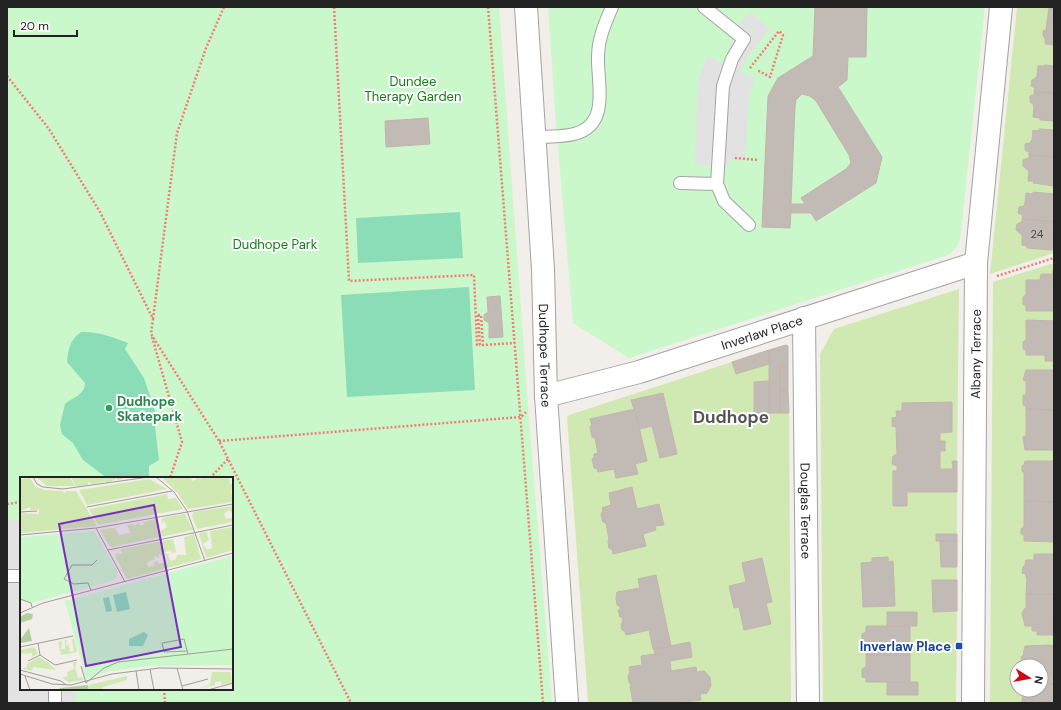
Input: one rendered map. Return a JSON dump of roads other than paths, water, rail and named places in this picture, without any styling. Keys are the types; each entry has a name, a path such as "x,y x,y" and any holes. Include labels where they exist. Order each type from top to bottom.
{"street":[{"name":"Dudhope Terrace","path":"526,7 543,269 546,396 567,703"},
{"name":"Albany Terrace","path":"973,703 976,263 1001,7"},
{"name":"Inverlaw Place","path":"546,396 639,372 976,263"},
{"name":"Douglas Terrace","path":"804,318 808,703"}],"lane":[{"path":"535,138 575,134 589,126 598,113 601,98 598,56 602,28 612,7"},
{"path":"704,7 744,39 732,59 723,86 717,184 724,201 749,225"},
{"path":"680,183 717,184"},
{"path":"7,576 20,576"},
{"path":"55,690 55,703"}],"place":[{"name":"Dudhope Skatepark","path":"109,408"},
{"name":"Inverlaw Place","path":"959,646"}],"district":[{"name":"Dudhope","path":"731,417"}],"park label":[{"name":"Dundee Therapy Garden","path":"413,88"},
{"name":"Dudhope Park","path":"275,244"}]}
